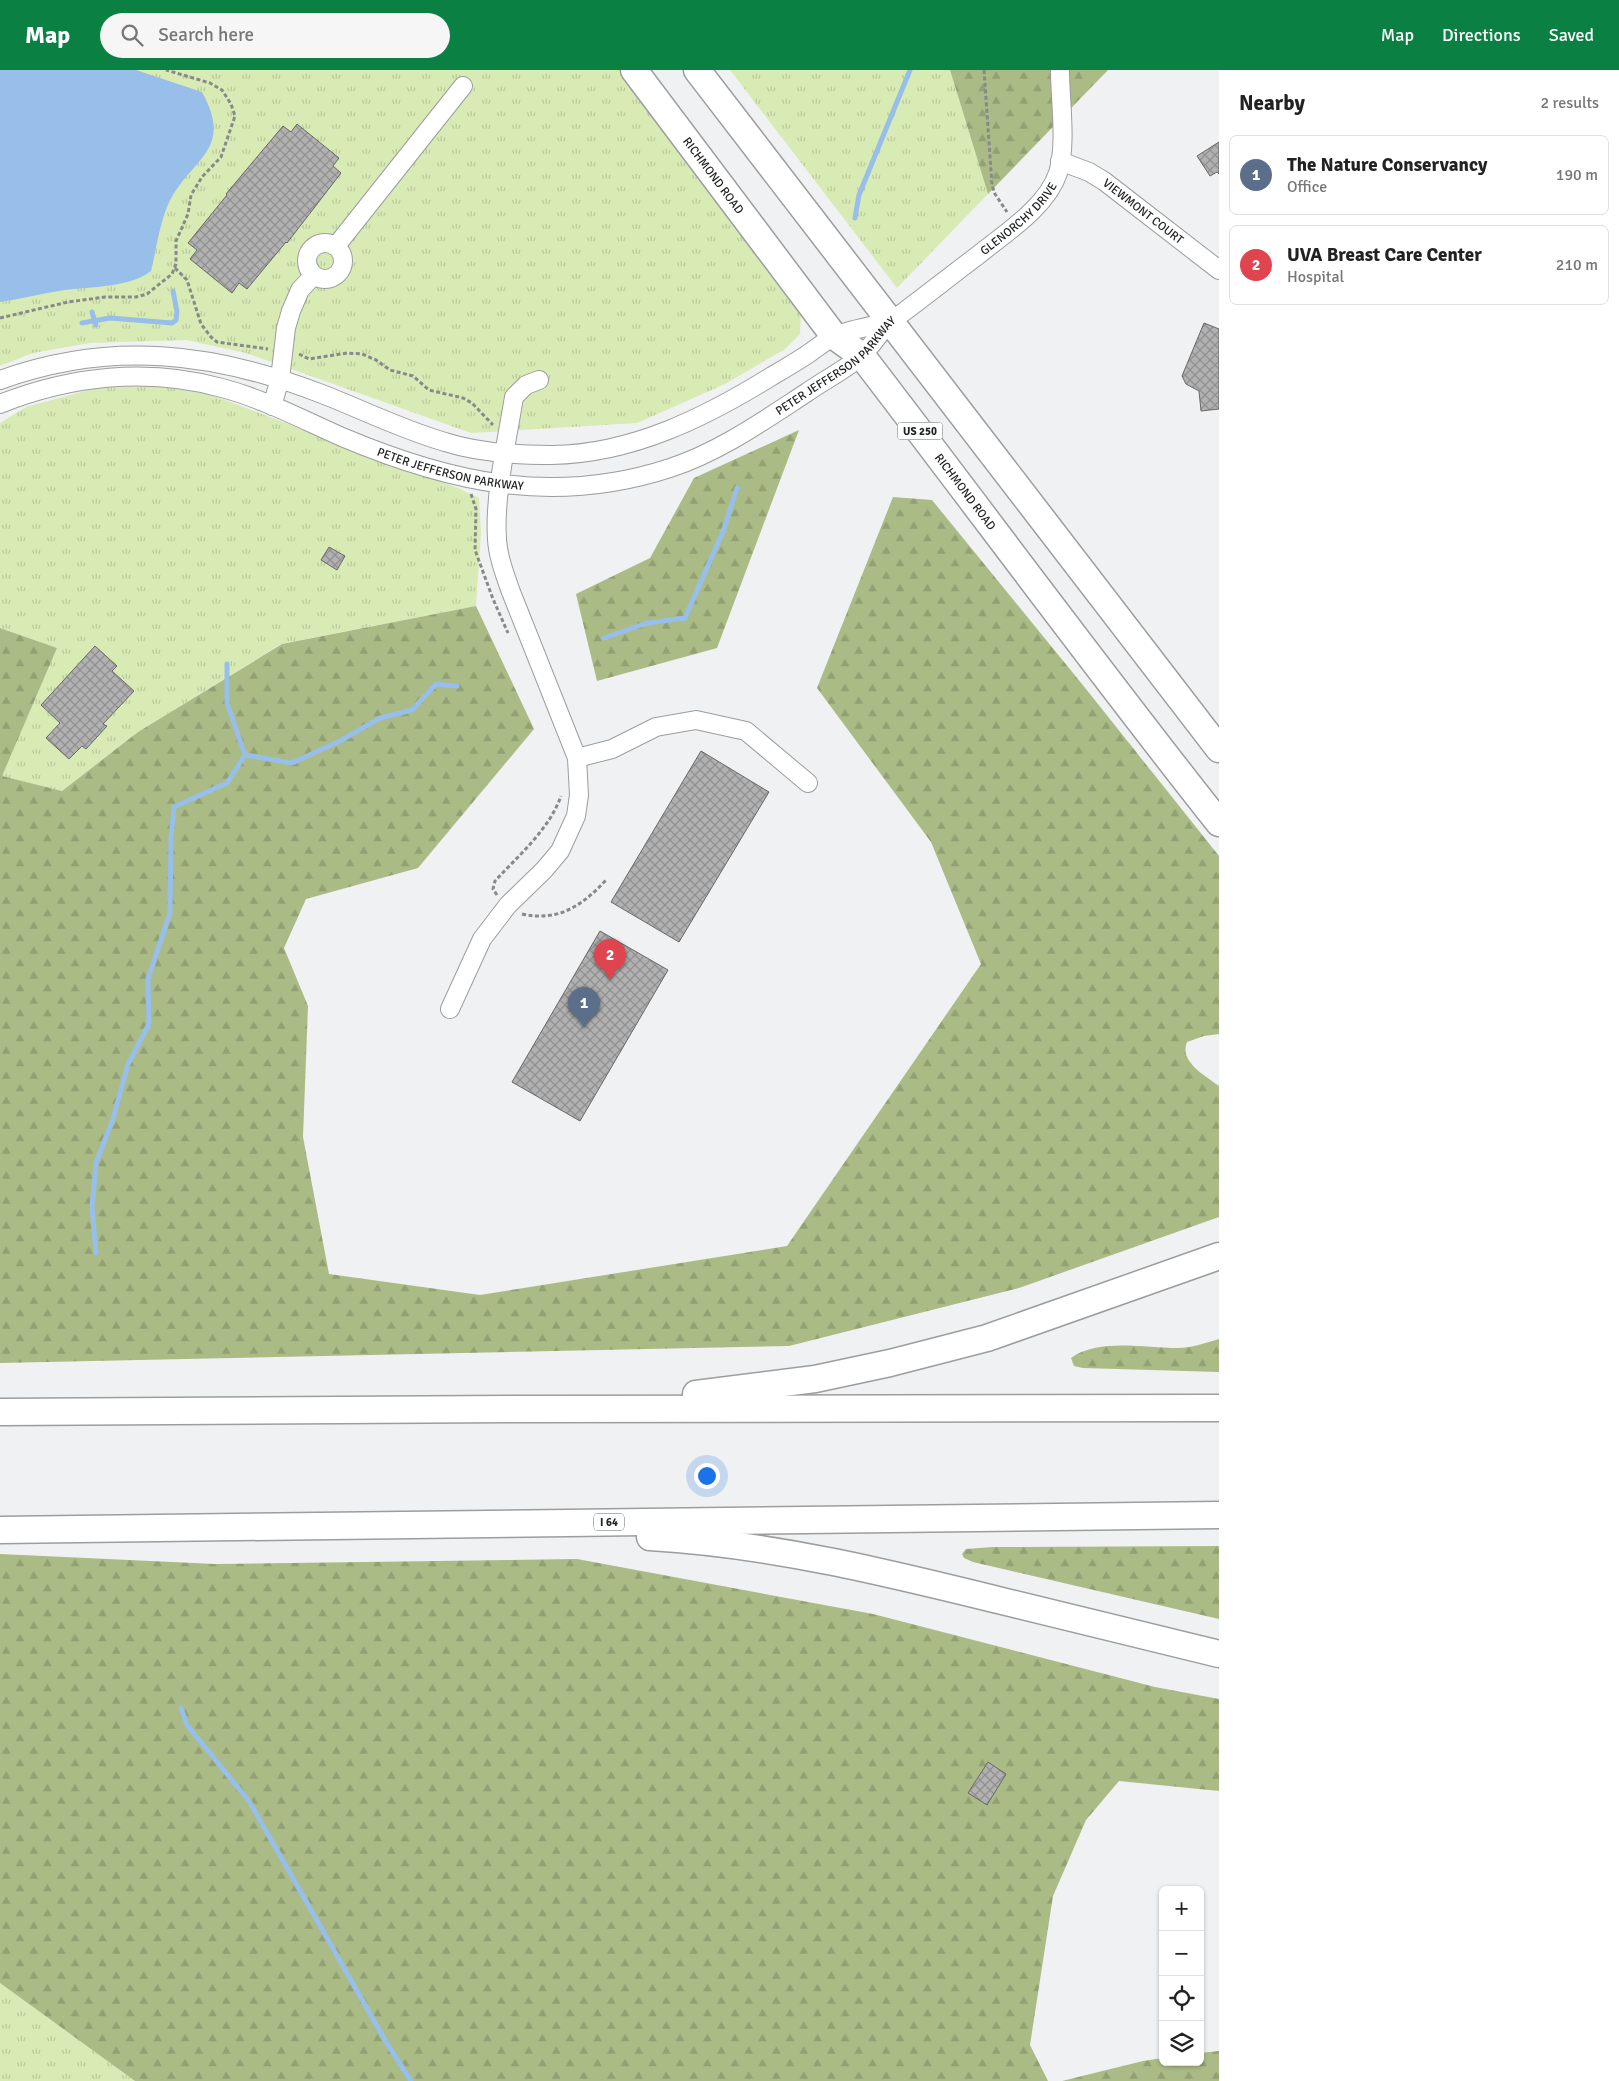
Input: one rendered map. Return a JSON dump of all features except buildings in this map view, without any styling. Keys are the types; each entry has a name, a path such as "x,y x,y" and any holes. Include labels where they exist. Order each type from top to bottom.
{"highway":[{"name":"RICHMOND ROAD","path":"634,70 834,336 862,356 994,527 1148,734 1219,823"},
{"path":"697,70 1219,750"},
{"path":"516,1409 572,1398 659,1397 712,1393 815,1379 852,1371 987,1338 1219,1256"},
{"path":"0,1412 1219,1408"},
{"name":"I 64","path":"0,1530 1219,1515"},
{"path":"392,1524 544,1535 678,1538 736,1544 905,1577 1219,1654"}],"street":[{"name":"GLENORCHY DRIVE","path":"890,322 1018,223 1041,201 1052,187 1060,161 1060,70"},
{"path":"336,246 463,86"},
{"name":"VIEWMONT COURT","path":"1060,161 1104,180 1219,270"},
{"path":"322,242 336,246 344,258 340,272 335,277 328,279 320,279 314,275 307,263 307,256 310,250 322,242"},
{"path":"272,406 280,379 283,351 291,311 300,290 314,275"},
{"name":"PETER JEFFERSON PARKWAY","path":"0,380 57,363 94,356 140,354 178,357 218,364 280,379 321,393 444,442 505,454 554,455 622,446 662,434 766,380 834,336 890,322"},
{"name":"PETER JEFFERSON PARKWAY","path":"0,404 57,385 92,379 120,376 184,380 220,387 254,398 345,438 439,472 501,485 555,487 599,484 669,469 694,459 738,436 862,356 890,322"},
{"path":"450,1009 482,939 508,905 550,864 560,851 570,833 576,816 579,795 577,758 536,659 503,570 497,542 496,514 514,397 526,385 540,380"},
{"path":"577,758 612,749 656,726 696,720 746,731 808,784"}],"path":[{"path":"0,318 68,302 105,297 136,297 147,294 172,274 175,268 176,241 188,214 191,195 202,177 221,157 235,116 231,104 222,90 210,83 166,70"},
{"path":"984,70 992,185 1003,209 1018,223"},
{"path":"175,268 188,280 201,324 217,342 283,351 299,354 309,359 347,353 362,354 376,360 390,370 413,376 429,390 463,398 472,404 493,425"},
{"path":"470,488 476,510 475,550 510,639"},
{"path":"562,789 560,798 547,822 493,884 493,889 500,899 508,905 523,914 536,916 568,911 589,898 606,880"}],"green space":[{"path":"0,70 622,70 801,309 800,334 785,349 725,384 637,423 471,433 246,353 186,340 90,343 33,353 0,366"},
{"path":"730,70 950,70 988,194 897,288"},
{"path":"950,70 1108,70 988,194"},
{"path":"159,386 212,395 458,488 479,498 481,533 476,606 281,644 138,732 62,791 1,776 57,648 0,628 0,423 26,407 96,388"},
{"path":"799,430 717,648 597,681 576,594 650,558 694,478"},
{"path":"893,497 932,500 1219,856 1219,1034 1204,1036 1187,1042 1186,1049 1190,1062 1219,1086 1219,1217 1019,1288 789,1346 0,1363 0,628 57,648 2,776 62,791 138,732 282,644 476,606 534,729 418,868 306,899 284,948 308,1006 303,1137 329,1274 480,1295 787,1246 981,964 931,842 817,688"},
{"path":"1219,1339 1219,1372 1083,1368 1074,1366 1071,1358 1082,1352 1108,1346 1182,1348"},
{"path":"1219,1546 1219,1619 973,1562 964,1558 962,1554 966,1549 993,1547"},
{"path":"0,1554 215,1564 577,1559 873,1614 1155,1687 1219,1699 1219,1791 1119,1781 1086,1820 1053,1896 1030,2045 1048,2081 135,2081 0,1983"},
{"path":"0,1983 135,2081 0,2081"},
{"path":"1219,2051 1219,2081 1062,2081 1159,2059 1159,2066 1204,2066 1204,2053"}],"water":[{"path":"0,70 136,70 202,92 211,112 214,129 211,143 205,154 176,191 167,207 151,271 143,276 122,283 57,291 0,302"}],"waterway":[{"path":"855,218 859,195 910,70"},
{"path":"82,323 110,318 172,323 176,320 177,312 173,291"},
{"path":"92,312 96,325"},
{"path":"604,638 647,623 685,618 724,529 737,488"},
{"path":"227,664 227,703 245,755"},
{"path":"96,1253 92,1207 96,1163 113,1119 128,1064 149,1024 148,979 170,913 171,838 174,807 227,783 245,755 292,763 340,741 380,718 412,710 436,684 457,686"},
{"path":"181,1708 187,1725 249,1801 385,2040 411,2081"}],"place":[{"name":"UVA Breast Care Center","path":"610,980"},
{"name":"The Nature Conservancy","path":"584,1028"}]}
